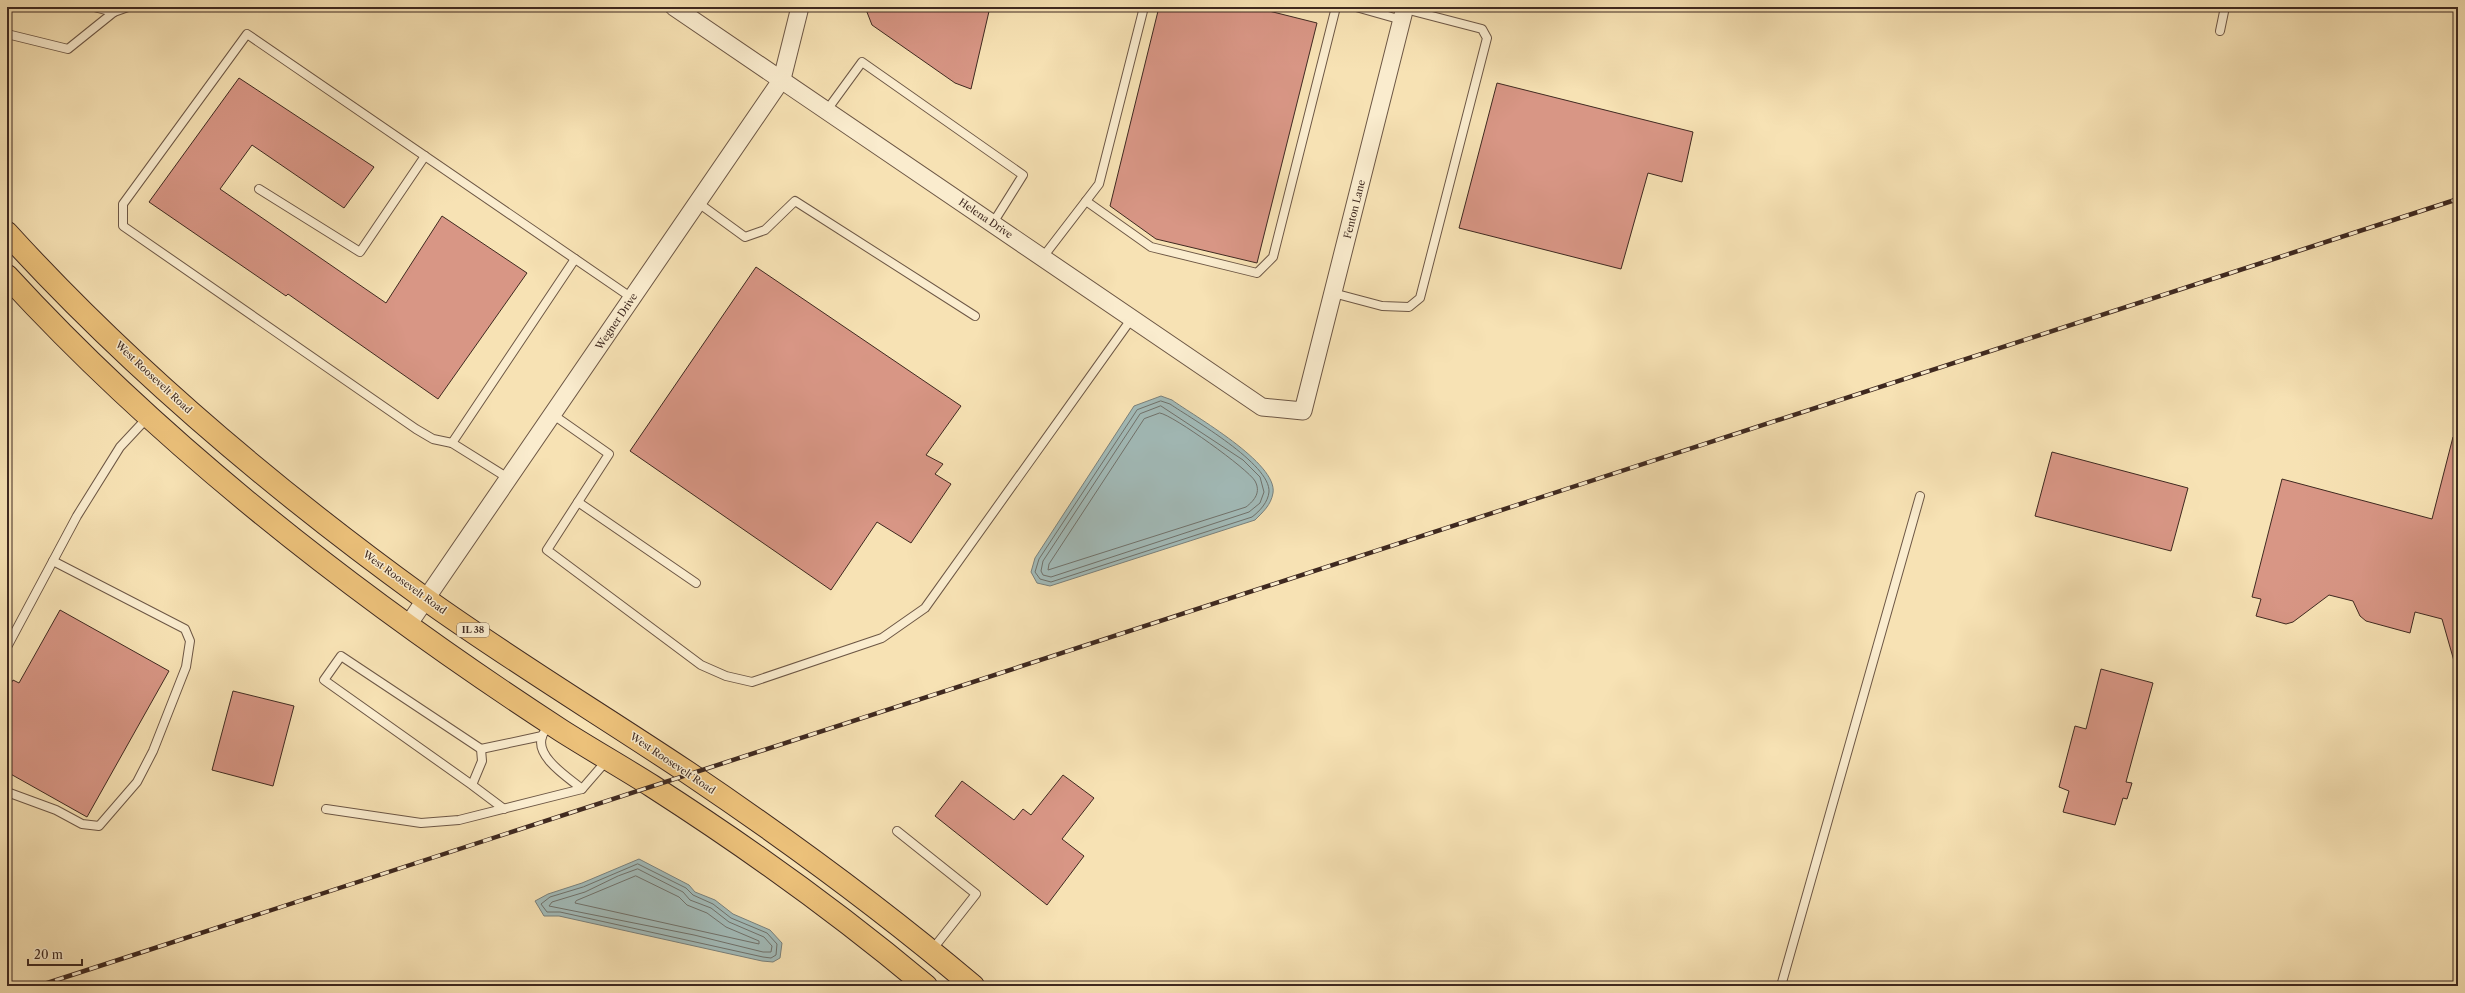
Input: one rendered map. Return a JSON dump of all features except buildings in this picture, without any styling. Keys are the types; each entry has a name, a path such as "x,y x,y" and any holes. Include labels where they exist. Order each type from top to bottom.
{"main road":[{"name":"West Roosevelt Road","path":"7,233 53,282 224,440 289,496 426,599 702,783 790,844 931,951 973,986"},
{"path":"7,276 42,314 149,416 254,509 546,730 608,759 733,840 815,899 926,986"}],"street":[{"name":"Helena Drive","path":"674,7 782,79 1262,407 1303,410"},
{"name":"Wegner Drive","path":"408,625 782,79 800,7"},
{"name":"Fenton Lane","path":"1303,410 1404,12"}],"lane":[{"path":"94,7 114,12"},
{"path":"7,34 68,49 114,12 128,7"},
{"path":"1043,257 1100,184 1144,7"},
{"path":"1086,201 1151,247 1257,273 1273,257 1336,7"},
{"path":"1333,293 1382,306 1409,307 1420,298 1487,38 1482,29 1404,12 1356,7"},
{"path":"2220,31 2225,7"},
{"path":"508,478 452,443 433,439 416,429 123,226 123,204 247,34 632,298"},
{"path":"827,110 862,62 1022,174 993,223"},
{"path":"259,189 360,252 425,156"},
{"path":"697,202 745,237 765,230 795,201 975,316"},
{"path":"452,443 575,259"},
{"path":"552,414 609,454 547,550 702,665 726,676 752,682 882,638 925,608 1132,318"},
{"path":"7,647 77,516 120,448 149,416"},
{"path":"1781,986 1920,496"},
{"path":"578,502 696,583"},
{"path":"7,792 56,810 82,824 99,826 137,782 153,751 186,667 190,641 185,629 53,561"},
{"path":"504,809 324,680 341,656 481,749 546,730"},
{"path":"546,730 541,747 551,763 582,789"},
{"path":"472,785 482,761 481,749"},
{"path":"326,809 421,824 459,820 582,789 608,759"},
{"path":"897,832 976,894 931,951"}],"water":[{"path":"1161,396 1172,400 1233,441 1262,468 1271,481 1273,493 1269,505 1255,520 1050,586 1037,583 1031,572 1035,558 1134,406"},
{"path":"639,859 689,885 695,892 715,900 733,914 770,930 782,943 780,958 773,962 762,961 559,916 544,916 535,901 548,894 582,883"}],"railway":[{"path":"38,986 2458,199"}]}
